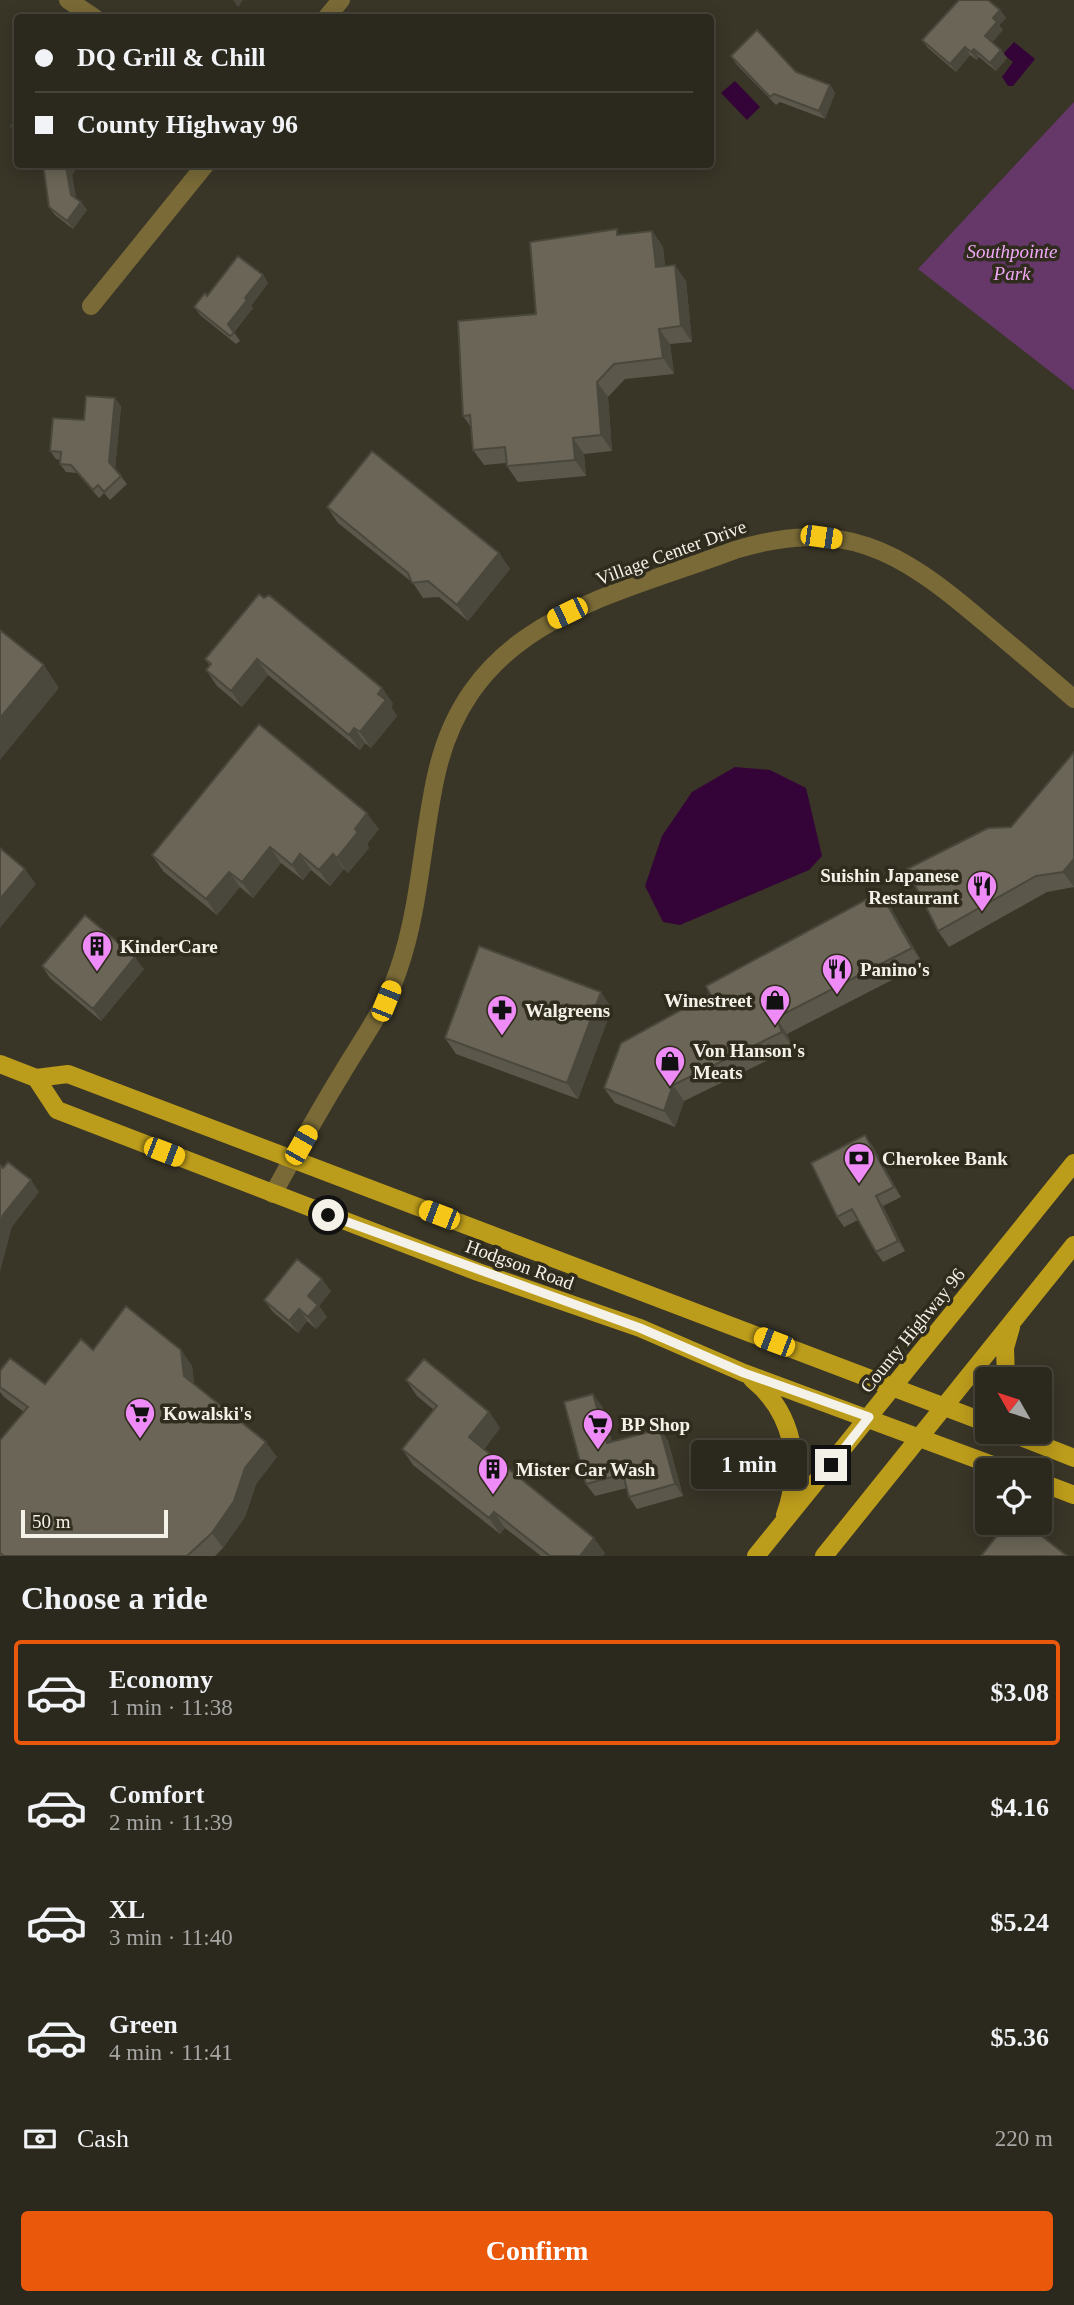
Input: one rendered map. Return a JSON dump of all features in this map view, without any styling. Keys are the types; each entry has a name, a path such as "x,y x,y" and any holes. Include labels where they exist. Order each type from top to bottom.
{"main road":[{"name":"Hodgson Road","path":"0,1064 36,1078 68,1074 975,1418"},
{"name":"Hodgson Road","path":"36,1078 57,1110 273,1194 640,1328 744,1373 869,1417 975,1458"},
{"name":"County Highway 96","path":"756,1556 1074,1163"},
{"path":"824,1556 1074,1245"},
{"path":"1006,1367 1005,1348 1012,1322"},
{"path":"744,1373 764,1389 778,1408 793,1448 792,1490 780,1526"},
{"path":"1038,1444 1069,1456"},
{"path":"1052,1444 1069,1456"},
{"path":"1052,1487 1074,1495"}],"street":[{"path":"68,0 89,14"},
{"path":"329,14 341,0"},
{"path":"91,306 203,168"},
{"name":"Village Center Drive","path":"273,1194 343,1072 371,1031 400,967 436,776 454,721 491,667 512,646 536,628 567,613 763,541 821,537 882,550 911,564 941,585 1074,699"}],"green space":[{"name":"Southpointe Park","path":"1074,102 1074,390 918,269"}],"shaded area":[{"path":"1014,42 1035,59 1013,86 1008,86 1002,77 1013,62 1003,54"},
{"path":"735,81 760,107 747,120 721,93"},
{"path":"735,767 770,770 806,788 822,856 809,870 680,925 663,922 645,886 662,836 692,792"}],"building":[{"path":"959,0 988,0 1000,10 993,18 997,22 985,36 1001,50 990,63 974,49 971,52 965,47 950,64 922,40"},
{"path":"757,30 796,72 830,85 819,111 774,94 770,97 731,56"},
{"path":"44,168 66,168 71,195 81,202 67,221 49,207"},
{"path":"617,229 617,235 652,231 656,267 675,265 681,326 659,329 663,358 614,364 597,382 601,435 573,438 575,460 507,466 505,447 473,450 470,415 463,416 458,321 536,314 530,242"},
{"path":"238,256 263,275 228,324 234,333 230,336 194,307 205,293 207,296"},
{"path":"86,396 115,398 109,462 121,476 104,492 98,485 93,490 71,465 60,464 61,452 50,451 53,418 84,420"},
{"path":"372,451 499,553 457,605 428,581 412,583 408,573 327,507"},
{"path":"259,594 264,598 269,595 382,688 378,694 386,700 360,732 354,728 349,735 257,659 231,691 206,670 211,664 205,659"},
{"path":"0,630 44,665 0,718"},
{"path":"259,724 367,813 355,829 358,832 337,858 333,854 319,870 300,854 292,865 270,847 242,882 229,872 206,899 152,855"},
{"path":"1074,752 1074,859 1063,872 1036,876 938,931 907,869 988,828 1011,827"},
{"path":"0,848 25,869 0,899"},
{"path":"880,892 912,948 776,1018 782,1032 673,1085 664,1111 604,1088 621,1043 710,994 706,986"},
{"name":"KinderCare","path":"85,915 135,957 93,1009 42,966"},
{"name":"Walgreens","path":"479,946 601,992 567,1083 445,1038"},
{"name":"Cherokee Bank","path":"865,1135 894,1187 876,1196 898,1241 876,1252 852,1209 837,1217 811,1163"},
{"path":"8,1162 31,1180 3,1215 0,1227 0,1165 3,1168"},
{"path":"297,1259 322,1279 308,1296 318,1305 308,1317 299,1309 289,1321 264,1300"},
{"name":"Kowalski's","path":"126,1306 181,1350 184,1376 266,1442 245,1468 234,1501 212,1533 187,1556 4,1556 0,1553 0,1440 28,1407 0,1387 0,1371 10,1358 45,1384 81,1339 93,1350"},
{"name":"Mister Car Wash","path":"424,1359 489,1412 469,1437 594,1538 580,1556 550,1556 494,1512 489,1518 402,1449 437,1406 406,1380"},
{"path":"593,1394 607,1443 660,1429 675,1484 629,1497 623,1474 586,1484 564,1402"},
{"path":"998,1535 1040,1535 1067,1556 981,1556"}],"place":[{"name":"Suishin Japanese Restaurant","path":"982,913"},
{"name":"KinderCare","path":"97,973"},
{"name":"Panino's","path":"837,996"},
{"name":"Winestreet","path":"775,1027"},
{"name":"Walgreens","path":"502,1037"},
{"name":"Von Hanson's Meats","path":"670,1088"},
{"name":"Cherokee Bank","path":"859,1185"},
{"name":"Kowalski's","path":"140,1440"},
{"name":"BP Shop","path":"598,1451"},
{"name":"Mister Car Wash","path":"493,1496"}],"route":[{"path":"328,1215 478,1272 640,1328 744,1373 869,1417 831,1465"}]}
